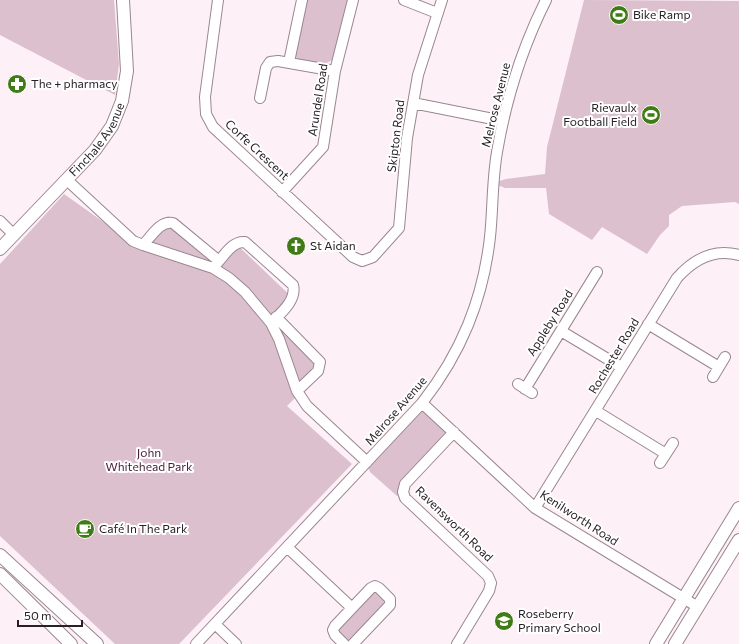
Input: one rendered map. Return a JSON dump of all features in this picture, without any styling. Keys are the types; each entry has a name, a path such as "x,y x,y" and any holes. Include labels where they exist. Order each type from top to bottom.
{"street":[{"name":"Finchale Avenue","path":"0,250 67,180 105,137 112,126 122,101 127,71 124,0"},
{"name":"Corfe Crescent","path":"218,0 205,97 206,114 213,127 353,257 362,261"},
{"path":"289,62 302,0"},
{"name":"Arundel Road","path":"282,192 323,147 335,71 353,0"},
{"path":"404,0 437,13"},
{"name":"Skipton Road","path":"362,261 373,257 399,228 408,138 418,75 442,0"},
{"name":"Melrose Avenue","path":"196,644 422,403 440,380 458,350 471,321 479,296 486,262 490,235 492,188 503,121 516,72 528,39 546,0"},
{"path":"260,98 266,68 270,62 289,62 335,71"},
{"path":"413,103 503,121"},
{"path":"67,180 124,234 143,246 216,264"},
{"path":"0,221 14,235"},
{"path":"143,246 162,223 173,223 320,362 318,371 298,391"},
{"path":"216,264 234,244 245,242 293,285 295,290 293,298 274,320"},
{"name":"Rochester Road","path":"535,508 677,278 696,260 710,255 724,253 739,255"},
{"name":"Appleby Road","path":"525,389 598,272"},
{"path":"274,320 279,339 298,391 307,406 367,462"},
{"path":"648,324 719,367"},
{"path":"561,331 621,367"},
{"path":"713,377 725,357"},
{"name":"Kenilworth Road","path":"422,403 535,508 698,607"},
{"path":"596,411 666,454"},
{"name":"Ravensworth Road","path":"454,432 405,484 404,492 405,498 488,576 491,583 489,591 457,644"},
{"path":"660,463 673,443"},
{"path":"658,643 739,508"},
{"path":"675,644 739,540"},
{"path":"287,547 352,608"},
{"path":"0,555 97,644"},
{"path":"0,574 71,644"},
{"path":"344,644 335,635 333,630 352,608 375,586 379,588 391,602 353,644"},
{"path":"215,624 236,644"}],"green space":[{"path":"0,0 114,0 119,64 115,95 0,35"},
{"path":"306,0 349,0 334,59 323,65 299,61 294,54"},
{"path":"584,0 739,1 739,204 735,202 682,206 669,215 669,226 660,235 647,254 602,227 592,240 549,214 546,188 505,188 493,183 506,179 545,174 547,147"},
{"name":"John Whitehead Park","path":"64,194 139,247 143,245 168,216 216,256 232,240 296,301 281,318 324,363 305,388 287,406 352,464 179,644 115,644 0,536 0,264"},
{"path":"422,407 450,432 397,496 370,472 368,467"},
{"path":"375,586 391,602 347,644 334,628"}],"place":[{"name":"Bike Ramp","path":"619,15"},
{"name":"The + pharmacy","path":"17,84"},
{"name":"Rievaulx Football Field","path":"651,115"},
{"name":"St Aidan","path":"296,246"},
{"name":"Café In The Park","path":"85,529"},
{"name":"Roseberry Primary School","path":"504,621"}]}
